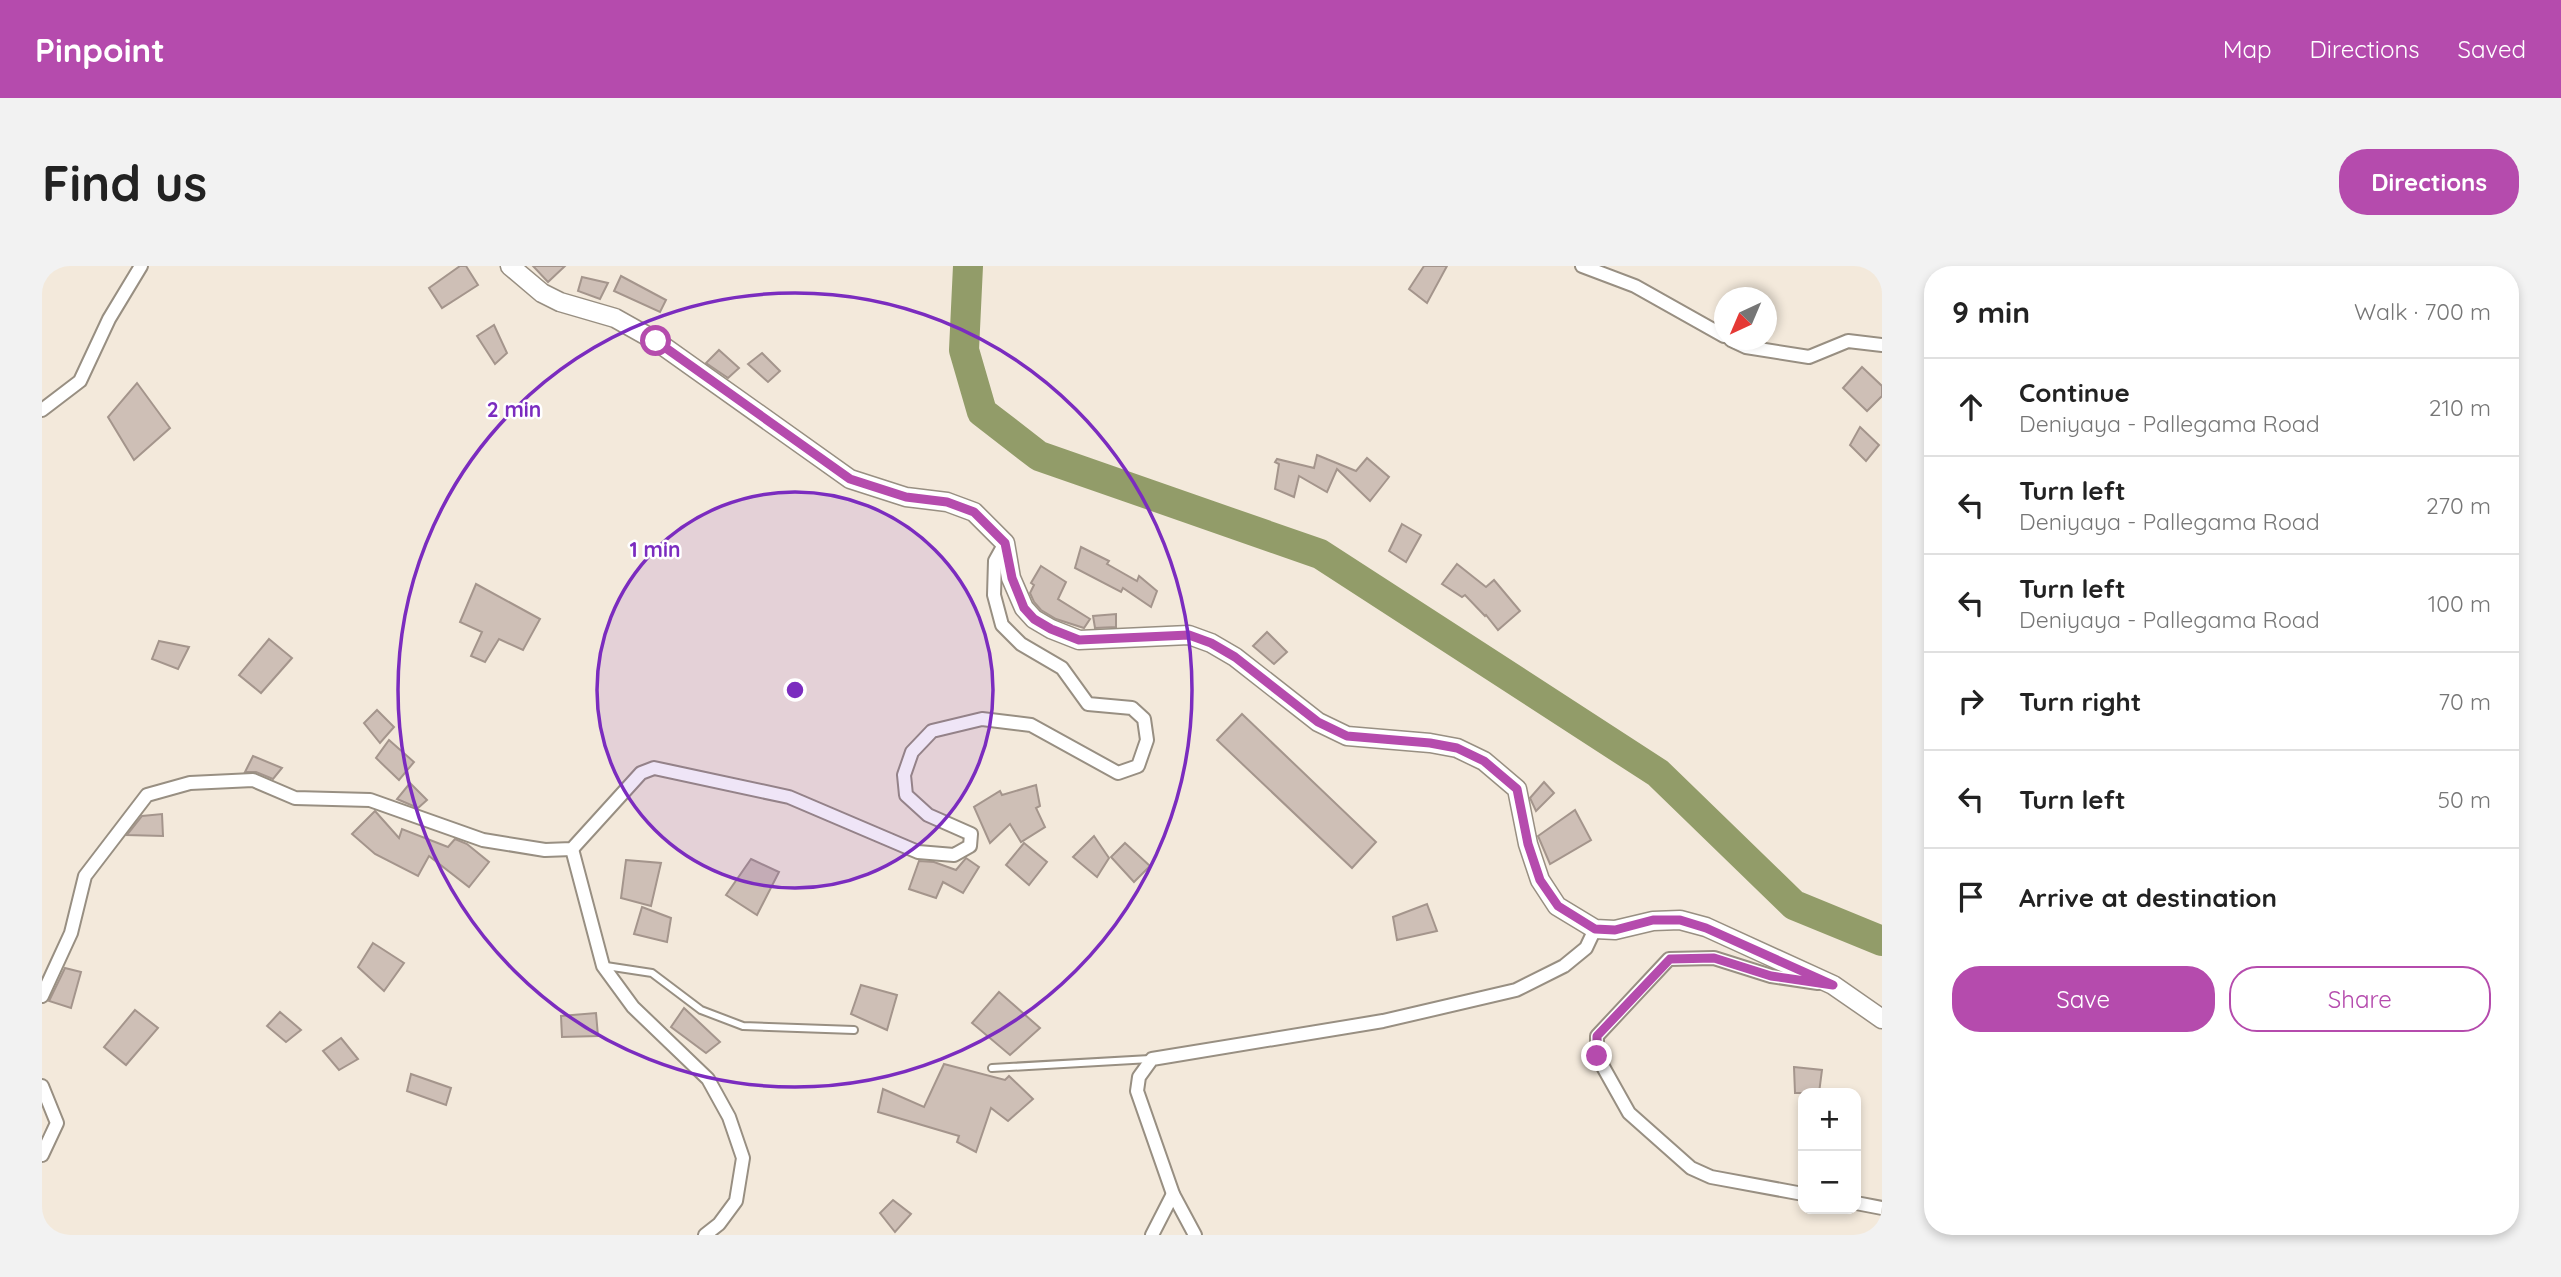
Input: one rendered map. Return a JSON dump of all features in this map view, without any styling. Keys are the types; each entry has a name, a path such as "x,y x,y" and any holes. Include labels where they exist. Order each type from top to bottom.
{"main road":[{"path":"510,266 542,293 560,302 615,318 656,341 850,479 906,497 947,502 974,512 1005,543 1012,578 1024,608 1034,619 1051,629 1079,640 1189,635 1211,643 1235,657 1318,722 1347,736 1430,743 1457,748 1484,761 1517,789 1528,844 1540,880 1558,906 1595,929 1615,930 1653,920 1680,920 1706,928 1833,985 1882,1019"}],"street":[{"path":"42,410 80,381 109,319 141,266"},
{"path":"1583,266 1635,286 1714,330"},
{"path":"1760,350 1809,357 1849,341 1882,345"},
{"path":"42,996 71,933 85,876 148,795 190,783 253,779 295,798 370,800 483,840 545,850 572,849 640,774 654,768 789,797 918,852 954,855 970,846 971,834 928,815 906,795 904,775 912,752 932,731 982,719 1031,725 1118,773 1138,766 1147,740 1144,719 1132,708 1088,704 1062,668 1021,645 1002,625 994,595 995,561 1005,543"},
{"path":"572,849 603,966 633,1007 708,1079 729,1117 743,1158 736,1201 719,1224 705,1235"},
{"path":"1195,1235 1173,1195 1137,1091 1139,1077 1152,1059 1382,1021 1516,990 1564,966 1586,947 1595,929"},
{"path":"1798,1193 1711,1177 1691,1168 1629,1113 1597,1056 1597,1036 1670,959 1714,958 1771,976 1833,985"},
{"path":"42,1086 57,1123 42,1155"},
{"path":"1152,1235 1173,1195"},
{"path":"1861,1204 1882,1208"}],"lane":[{"path":"603,966 652,973 701,1010 743,1026 854,1030"},
{"path":"992,1068 1152,1059"}],"building":[{"path":"460,266 466,266 478,285 442,308 429,288"},
{"path":"533,266 565,266 548,282"},
{"path":"1424,266 1447,266 1427,303 1409,289"},
{"path":"621,276 666,300 660,312 614,291"},
{"path":"582,277 608,283 600,299 578,291"},
{"path":"494,325 507,353 495,364 477,336"},
{"path":"719,350 739,368 728,378 706,363"},
{"path":"762,353 780,371 768,382 748,364"},
{"path":"1862,367 1882,386 1882,396 1867,411 1843,388"},
{"path":"137,383 170,428 134,460 108,417"},
{"path":"1860,427 1879,445 1866,461 1850,445"},
{"path":"1317,455 1356,471 1367,458 1389,477 1370,501 1337,469 1327,492 1299,476 1294,497 1275,489 1279,464 1275,462 1277,459 1314,468"},
{"path":"1402,524 1421,535 1406,562 1389,551"},
{"path":"1081,547 1109,561 1107,564 1137,581 1139,576 1157,591 1151,607 1123,588 1121,592 1075,568"},
{"path":"1457,564 1486,587 1494,580 1520,611 1498,630 1465,595 1462,597 1442,584"},
{"path":"1041,566 1066,582 1058,599 1090,619 1084,628 1056,619 1034,602 1030,593 1034,585 1031,583"},
{"path":"476,584 540,619 523,650 499,639 485,662 471,656 482,632 460,622"},
{"path":"1116,614 1116,627 1095,628 1093,616"},
{"path":"1267,632 1287,652 1274,664 1253,646"},
{"path":"269,639 292,658 261,693 239,675"},
{"path":"159,641 189,647 178,669 152,659"},
{"path":"377,710 394,727 380,743 364,723"},
{"path":"1242,714 1376,842 1352,868 1217,740"},
{"path":"389,740 414,762 399,780 376,758"},
{"path":"253,756 282,768 273,779 256,772 245,772"},
{"path":"1544,782 1554,793 1536,811 1530,798"},
{"path":"410,783 427,800 418,808 397,799"},
{"path":"1036,785 1040,806 1036,808 1045,827 1021,842 1010,824 990,843 974,807 1000,791 1002,795"},
{"path":"1575,810 1591,840 1550,864 1538,836"},
{"path":"375,811 399,838 402,829 448,847 455,839 467,844 489,862 469,887 429,856 418,876 375,854 352,834"},
{"path":"162,814 163,836 127,835 142,816"},
{"path":"1094,836 1109,858 1097,877 1073,857"},
{"path":"1024,843 1047,862 1029,885 1006,865"},
{"path":"1125,843 1150,866 1134,882 1111,857"},
{"path":"966,858 979,867 963,893 943,882 936,898 909,889 919,861 934,862 956,870"},
{"path":"751,859 779,872 757,915 726,895"},
{"path":"626,860 661,863 651,906 621,898"},
{"path":"1427,904 1437,931 1397,940 1393,917"},
{"path":"642,907 671,918 667,942 634,934"},
{"path":"373,943 404,963 384,991 358,967"},
{"path":"65,968 81,972 71,1008 49,1001"},
{"path":"861,985 897,995 887,1030 851,1014"},
{"path":"999,992 1040,1028 1010,1055 972,1023"},
{"path":"684,1008 720,1042 706,1053 671,1027"},
{"path":"135,1010 158,1028 126,1065 104,1047"},
{"path":"280,1012 301,1030 286,1042 267,1026"},
{"path":"596,1013 598,1036 562,1037 561,1016"},
{"path":"341,1038 358,1059 339,1070 323,1051"},
{"path":"944,1064 1005,1080 1009,1076 1033,1099 1008,1121 991,1108 976,1152 957,1142 959,1136 878,1112 883,1089 924,1107"},
{"path":"1794,1067 1822,1070 1820,1088 1798,1088 1798,1093 1795,1093"},
{"path":"411,1074 451,1088 446,1105 407,1091"},
{"path":"893,1200 911,1214 895,1232 880,1213"}],"waterway":[{"path":"968,266 964,350 982,412 1039,456 1320,554 1658,773 1794,905 1882,941"}],"route":[{"path":"656,341 850,479 871,488 906,497 947,502 974,512 1005,543 1012,578 1024,608 1034,619 1051,629 1079,640 1189,635 1211,643 1235,657 1318,722 1347,736 1430,743 1457,748 1484,761 1517,789 1528,844 1540,880 1558,906 1595,929 1615,930 1653,920 1680,920 1706,928 1833,985 1771,976 1714,958 1670,959 1597,1036 1597,1056"}]}
